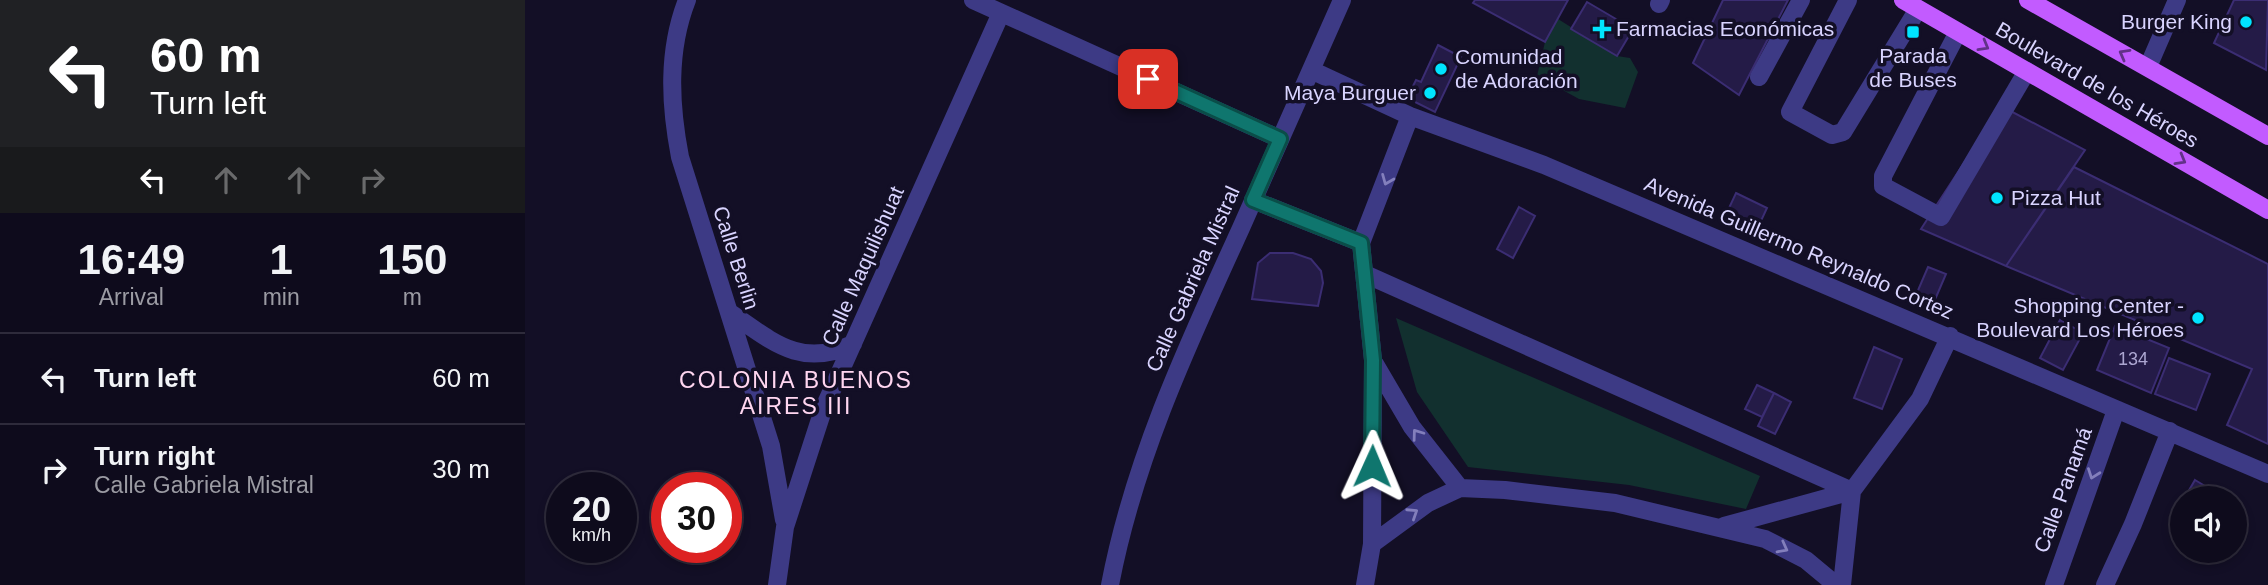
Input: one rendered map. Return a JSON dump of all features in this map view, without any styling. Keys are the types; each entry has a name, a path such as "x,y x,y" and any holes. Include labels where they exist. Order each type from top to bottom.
{"main road":[{"name":"Boulevard de los Héroes","path":"2028,0 2266,130"},
{"name":"Boulevard de los Héroes","path":"1911,4 2268,210"}],"street":[{"name":"Calle Berlin","path":"687,0 674,44 675,131 771,446 785,527"},
{"path":"973,0 1280,139"},
{"name":"Calle Gabriela Mistral","path":"1110,585 1121,528 1147,446 1183,354 1342,0"},
{"path":"1759,77 1801,0"},
{"path":"1848,0 1790,112 1832,135 1843,132 1911,4"},
{"path":"2148,67 2177,0"},
{"name":"Calle Maquilishuat","path":"777,585 785,527 823,410 1001,13"},
{"path":"1958,32 1883,176 1883,186 1941,217 2027,71"},
{"name":"Avenida Guillermo Reynaldo Cortez","path":"1311,69 1410,116 1544,165 2268,474"},
{"path":"1365,585 1371,544 1373,360 1361,243 1410,116"},
{"path":"1253,200 1361,243"},
{"path":"1365,274 1852,491"},
{"path":"729,312 781,348 798,353 818,355 836,352 853,344"},
{"path":"1842,585 1852,491 1920,399 1950,336"},
{"path":"1373,360 1412,427 1459,488"},
{"name":"Calle Panamá","path":"2054,585 2116,410"},
{"path":"2105,585 2170,431"},
{"path":"1371,544 1428,503 1459,488 1615,503 1721,527 1765,539 1806,560 1836,585"},
{"path":"1721,527 1852,491"}],"green space":[{"path":"1558,19 1617,56 1630,58 1638,72 1625,108 1579,99 1537,76 1545,42"},
{"path":"1396,318 1760,476 1746,509 1629,485 1468,467 1417,392"}],"building":[{"path":"1475,0 1568,0 1545,42 1473,3"},
{"path":"1723,0 1788,0 1739,95 1693,63"},
{"name":"Burger King","path":"2234,0 2268,0 2266,70 2214,43"},
{"name":"Farmacias Económicas","path":"1587,2 1633,29 1617,56 1571,29"},
{"name":"Comunidad de Adoración","path":"1438,45 1461,57 1435,112 1407,98 1416,80 1421,82"},
{"name":"Pizza Hut","path":"2001,106 2085,150 2006,266 1921,229"},
{"name":"Shopping Center - Boulevard Los Héroes","path":"2074,167 2268,264 2268,444 2227,425 2252,369 2006,266"},
{"path":"1736,193 1767,208 1753,238 1722,223"},
{"path":"1519,207 1535,216 1513,258 1497,249"},
{"path":"1270,253 1293,253 1311,259 1321,271 1323,283 1318,306 1252,299 1258,263"},
{"path":"1928,267 1946,274 1931,309 1913,302"},
{"path":"2060,320 2083,333 2063,370 2040,358"},
{"path":"2115,326 2169,348 2151,393 2097,370"},
{"path":"1874,347 1902,359 1882,409 1854,398"},
{"path":"2169,358 2210,374 2196,410 2155,394"},
{"path":"1757,385 1774,393 1762,417 1745,409"},
{"path":"1774,393 1791,402 1775,434 1758,426"},
{"path":"2195,480 2205,486 2192,486"}],"place":[{"name":"Burger King","path":"2246,22"},
{"name":"Farmacias Económicas","path":"1602,29"},
{"name":"Parada de Buses","path":"1913,32"},
{"name":"Comunidad de Adoración","path":"1441,69"},
{"name":"Maya Burguer","path":"1430,93"},
{"name":"Pizza Hut","path":"1997,198"},
{"name":"Shopping Center - Boulevard Los Héroes","path":"2198,318"}],"district":[{"name":"COLONIA BUENOS AIRES III","path":"796,393"}],"route":[{"path":"1148,79 1280,139 1253,200 1361,243 1373,360 1372,466"}]}
